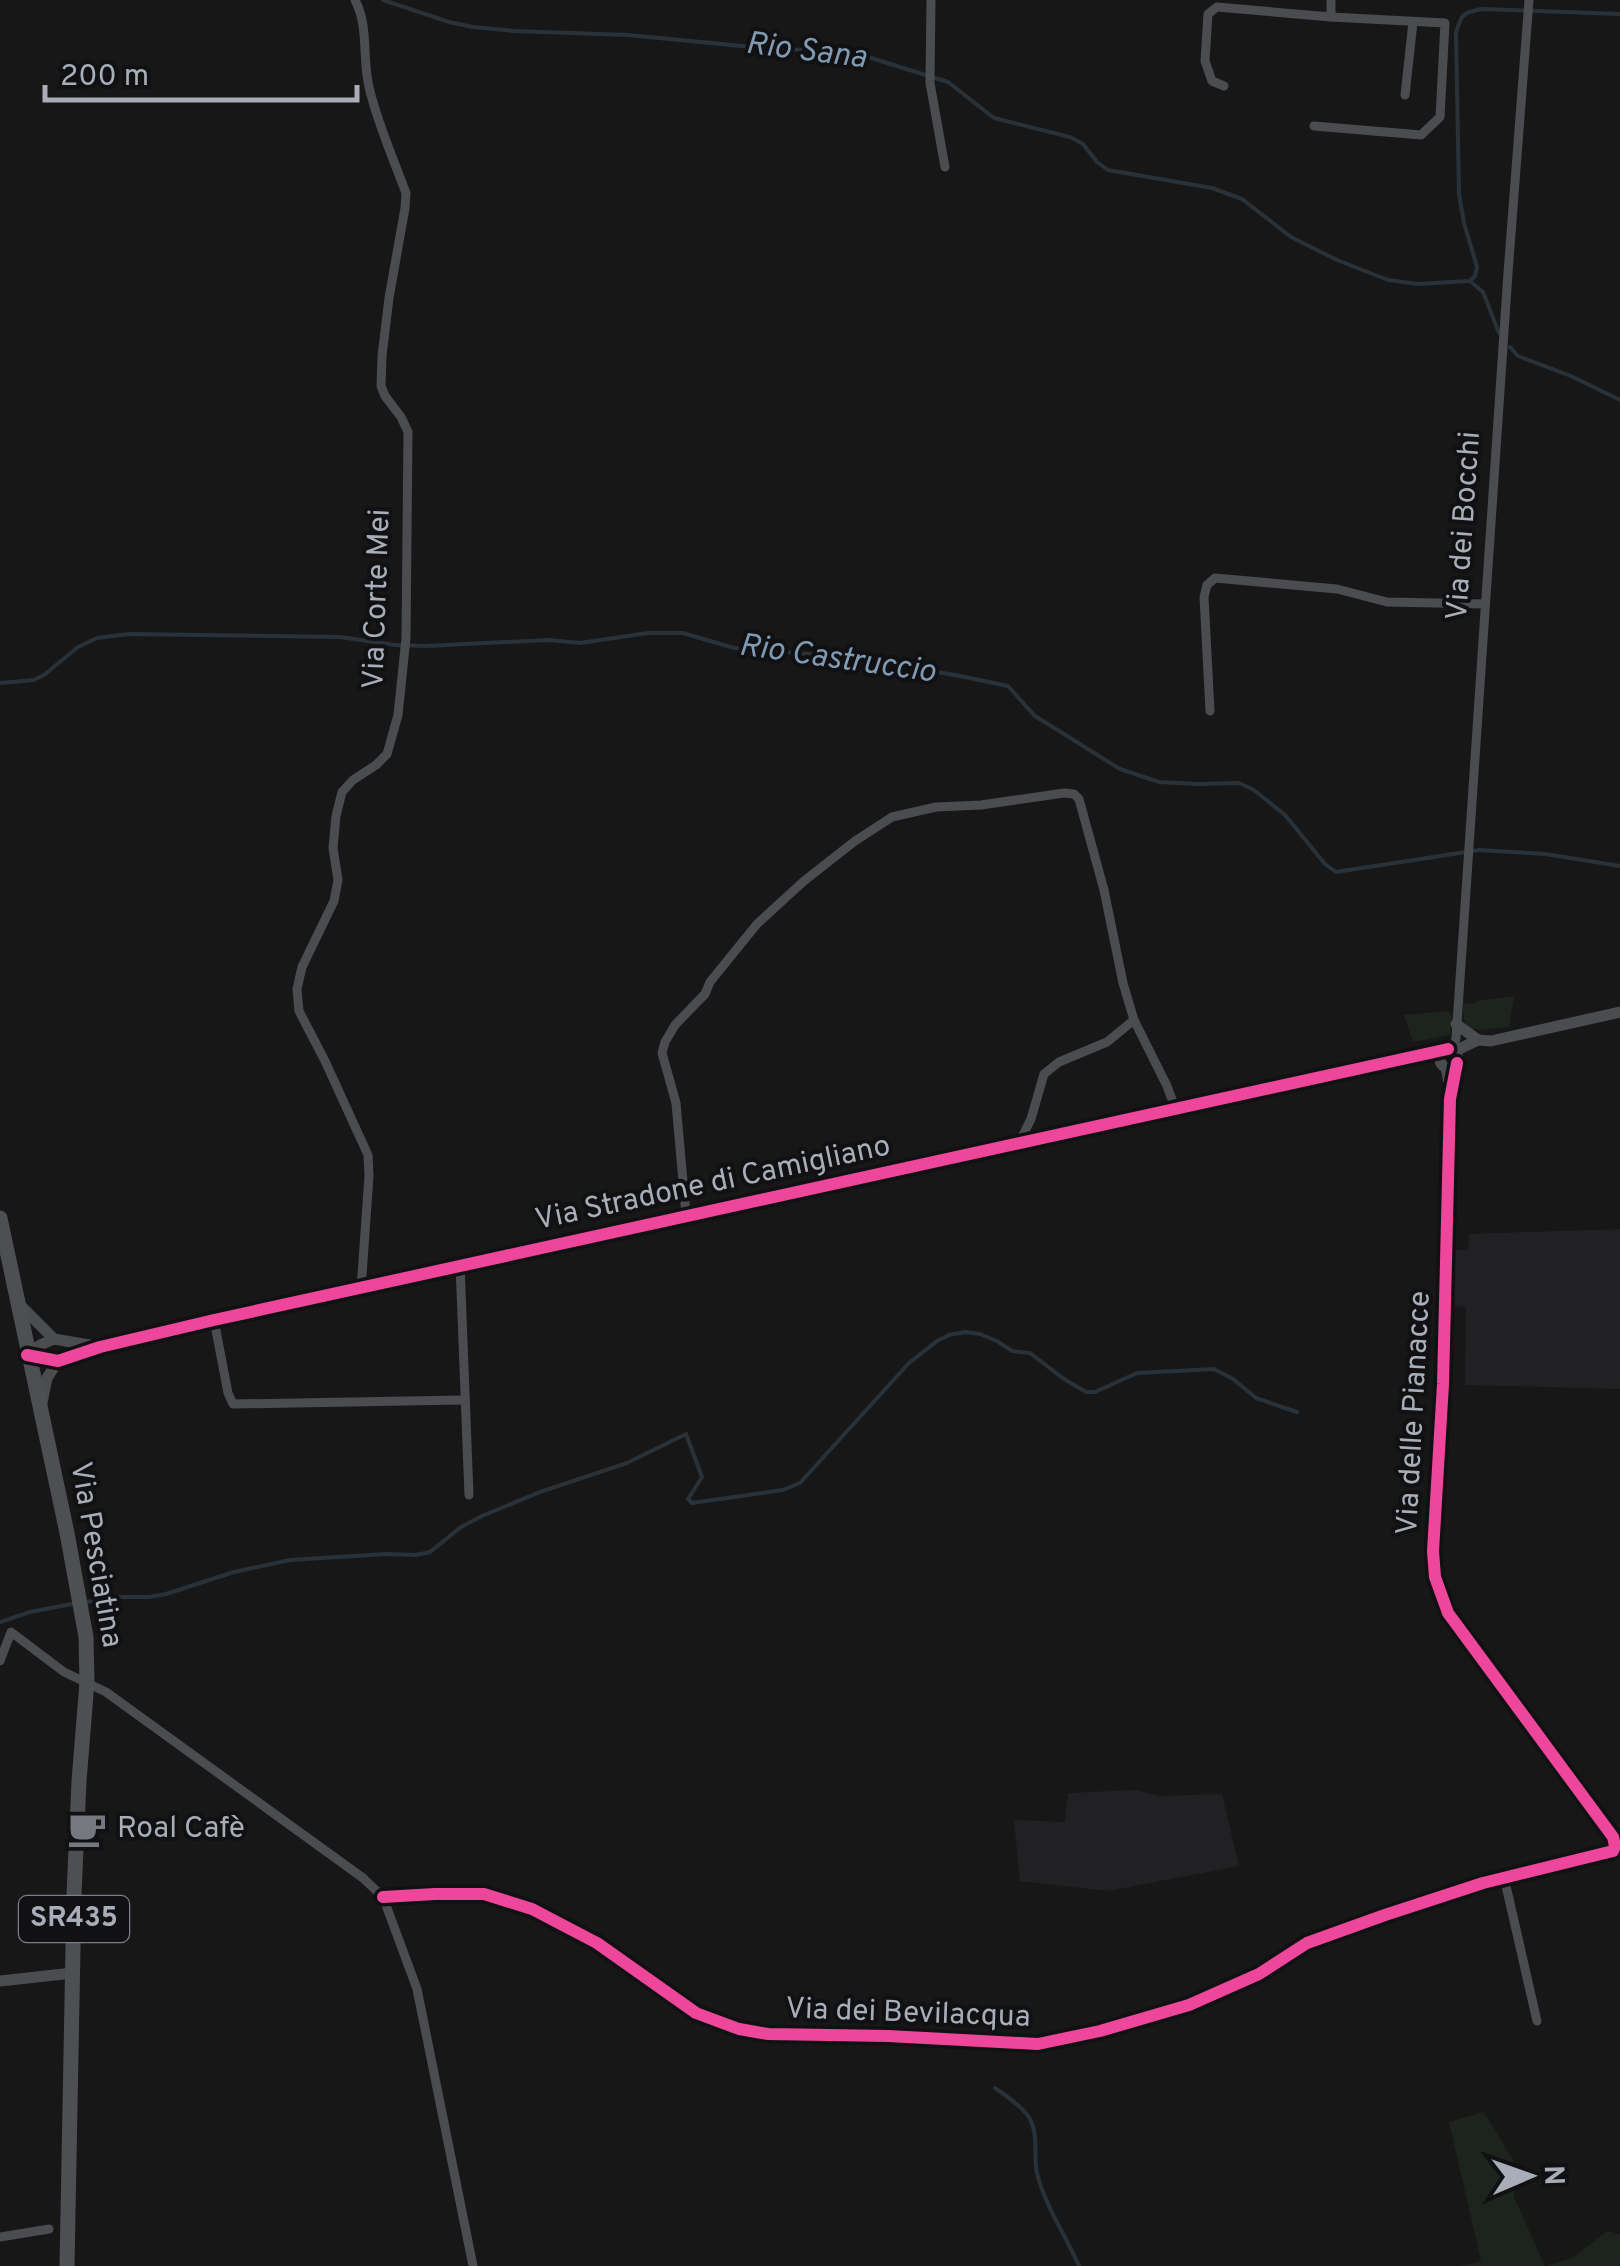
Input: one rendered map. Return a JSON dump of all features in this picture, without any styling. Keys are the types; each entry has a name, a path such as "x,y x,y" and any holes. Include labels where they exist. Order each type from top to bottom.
{"main road":[{"name":"Via Pesciatina","path":"0,1218 86,1637 66,2266"}],"street":[{"name":"Via Corte Mei","path":"355,0 362,18 369,88 406,193 386,317 381,386 408,432 405,655 398,716 387,754 342,792 333,848 338,880 334,901 302,967 296,1001 368,1155 362,1289"},
{"path":"931,0 930,84 945,168"},
{"path":"1331,0 1331,18"},
{"name":"Via dei Bocchi","path":"1451,1058 1456,1038 1528,3"},
{"path":"1224,86 1212,81 1205,60 1208,14 1217,8 1445,24 1440,117 1421,135 1314,126"},
{"path":"1406,96 1413,22"},
{"path":"1210,711 1204,597 1207,586 1216,578 1337,589 1387,602 1485,604"},
{"name":"Via Stradone di Camigliano","path":"686,1215 676,1103 662,1053 665,1042 757,924 804,881 892,816 936,807 1064,793 1079,798 1134,1020 1175,1108"},
{"path":"1456,1024 1484,1040 1620,1012"},
{"path":"1019,1143 1031,1119 1044,1074 1059,1062 1107,1042 1134,1020"},
{"name":"Via Stradone di Camigliano","path":"28,1355 58,1361 214,1320 1175,1108 1410,1057 1451,1058 1484,1040"},
{"name":"Via delle Pianacce","path":"1451,1058 1435,1577 1448,1613 1614,1837 1613,1851"},
{"path":"460,1265 468,1495"},
{"path":"17,1302 54,1339 40,1344 28,1355"},
{"path":"214,1320 233,1404 463,1400"},
{"name":"Via Stradone di Camigliano","path":"54,1339 100,1347"},
{"path":"40,1414 47,1378 58,1361"},
{"path":"0,1661 11,1632 64,1672 106,1692 340,1860 383,1898 417,1989 472,2266"},
{"name":"Via dei Bevilacqua","path":"383,1898 484,1894 532,1909 597,1943 696,2012 739,2029 768,2034 1038,2044 1190,2006 1259,1974 1307,1943 1385,1914 1504,1877 1613,1851"},
{"path":"1504,1877 1536,2021"},
{"path":"0,1981 74,1973"},
{"path":"0,2236 49,2229"}],"shaded area":[{"path":"1514,996 1509,1027 1468,1028 1463,1003"},
{"path":"1448,1011 1452,1015 1450,1035 1413,1042 1404,1015"},
{"path":"1620,1229 1620,1389 1465,1385 1466,1307 1452,1306 1454,1250 1468,1250 1469,1234"},
{"path":"1136,1790 1160,1796 1222,1794 1239,1866 1108,1891 1020,1881 1014,1820 1065,1822 1068,1793"},
{"path":"1484,2112 1514,2162 1514,2197 1545,2266 1460,2266 1481,2261 1449,2122"},
{"path":"1607,2231 1620,2234 1620,2266 1546,2266 1572,2258"}],"waterway":[{"name":"Rio Sana","path":"383,0 473,27 849,51 948,82 994,118 1070,137 1083,144 1108,170 1212,188 1242,199 1291,237 1337,260 1388,280 1418,284 1470,281 1477,267 1459,194 1456,33 1461,19 1481,9 1620,14"},
{"path":"1470,281 1483,292 1499,333"},
{"path":"1510,347 1518,356 1620,400"},
{"name":"Rio Castruccio","path":"0,683 34,680 78,647 97,638 129,634 340,637 426,646 548,640 580,643 648,633 683,633 734,648 858,658 1008,686 1035,716 1120,769 1159,782 1239,783 1254,790 1285,815 1336,872 1479,850 1545,854 1620,866"},
{"path":"87,1602 166,1594 234,1572 290,1560 430,1552 482,1516 627,1463 686,1434 702,1477 688,1499 692,1503 783,1490 800,1483 909,1363 937,1341 965,1332 980,1334 1012,1351 1030,1353 1086,1392 1095,1392 1137,1373 1214,1369 1256,1398 1297,1412"},
{"path":"0,1622 77,1603"},
{"path":"995,2088 1030,2119 1041,2185 1079,2266"}],"cycle path":[{"path":"27,1355 58,1361 214,1320 1448,1049"},
{"path":"383,1897 484,1894 532,1909 597,1943 696,2013 739,2029 768,2034 1038,2044 1189,2005 1259,1974 1307,1943 1385,1915 1483,1883 1613,1851 1613,1837 1448,1613 1435,1577 1450,1099 1457,1063"}],"place":[{"name":"Roal Cafè","path":"87,1829"}]}
